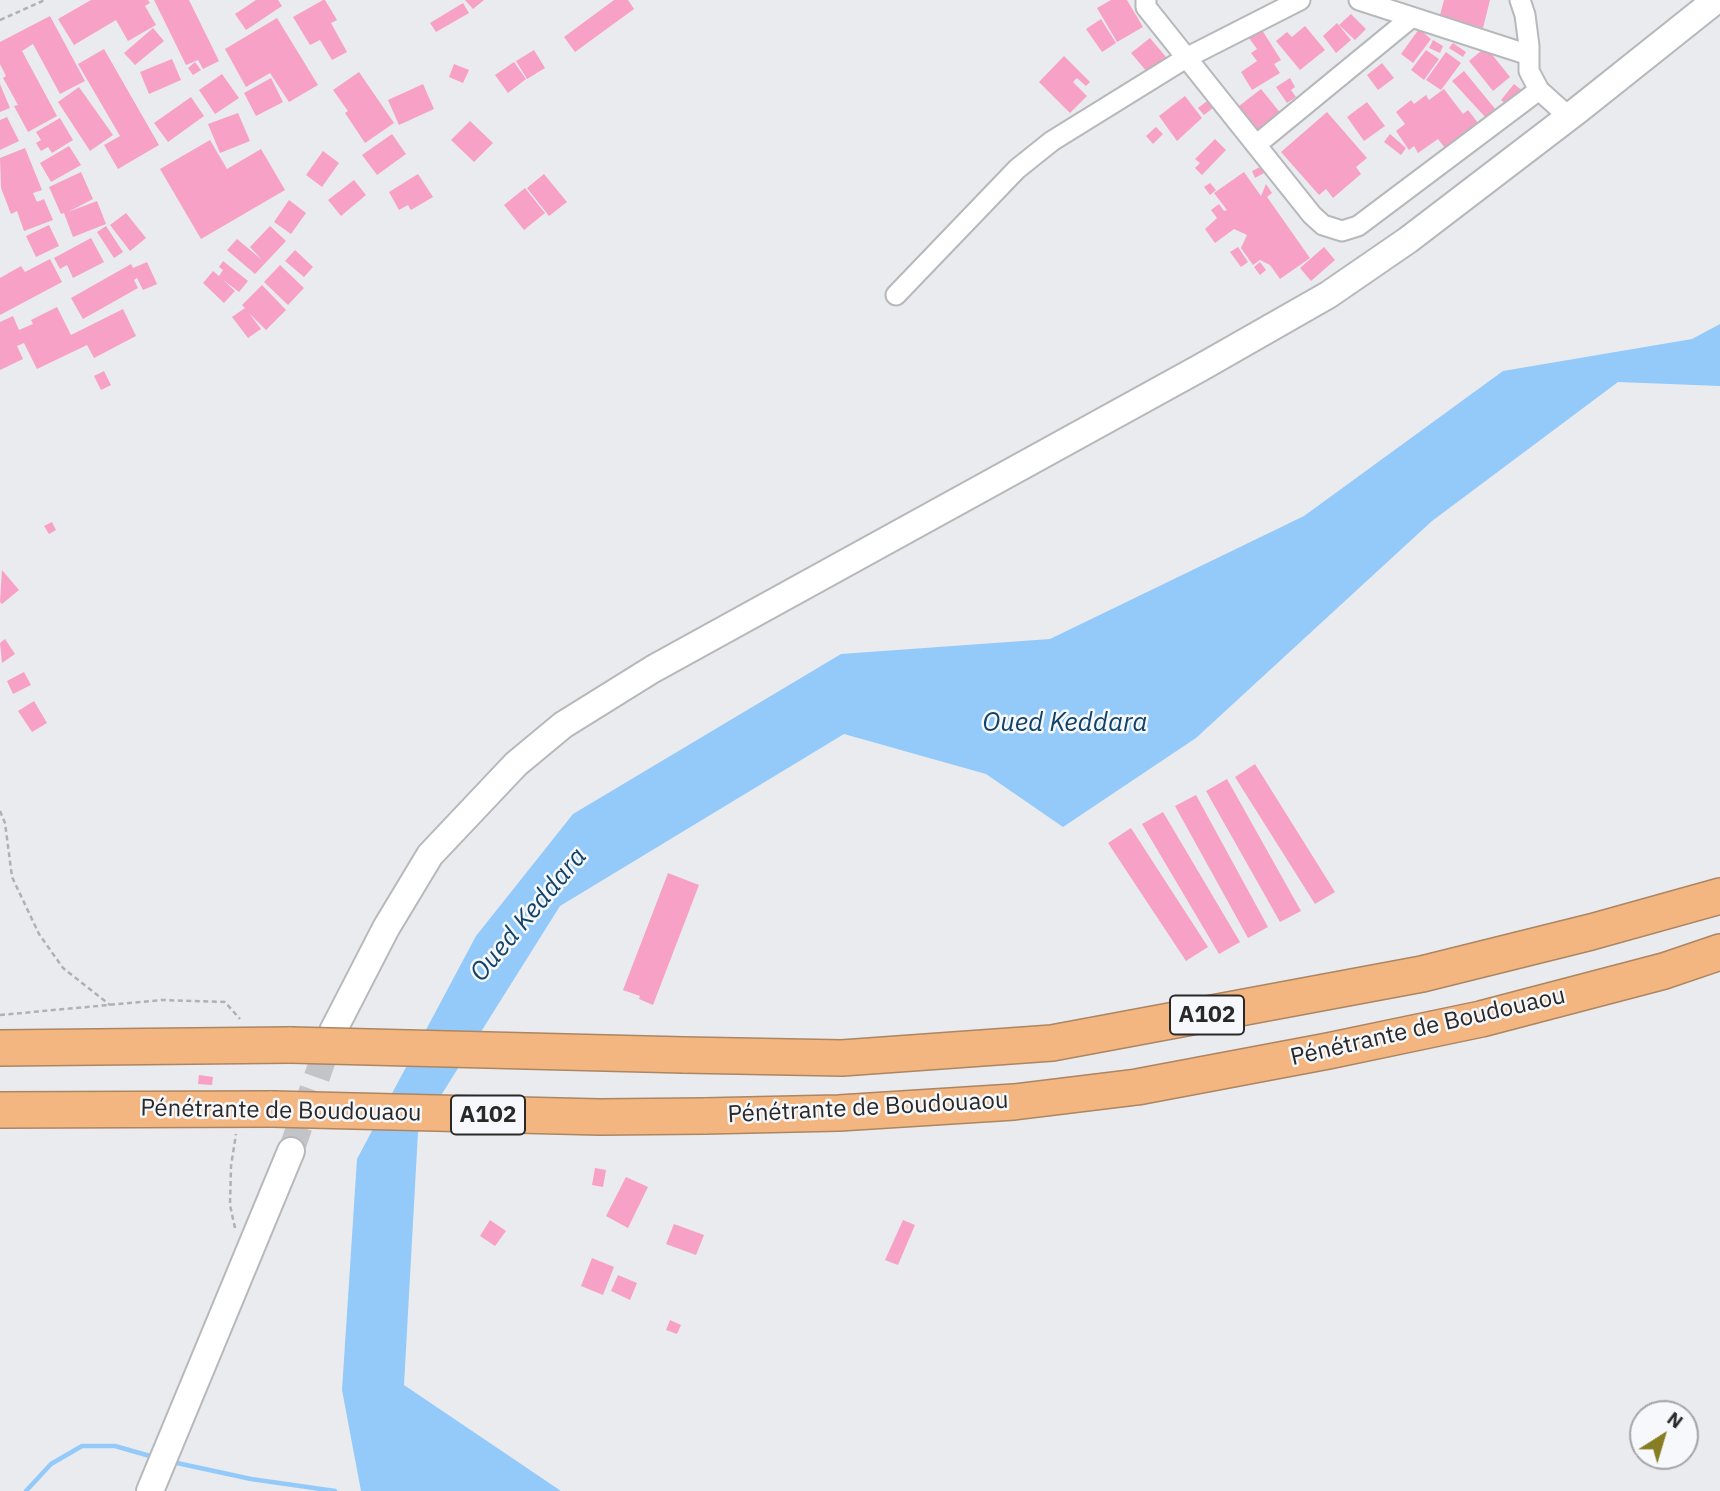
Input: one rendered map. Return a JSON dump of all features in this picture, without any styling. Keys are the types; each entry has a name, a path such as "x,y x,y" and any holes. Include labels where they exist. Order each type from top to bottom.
{"highway":[{"name":"A102","path":"0,1048 291,1045 842,1058 1052,1043 1422,974 1591,932 1720,896"},
{"name":"Pénétrante de Boudouaou","path":"0,1110 272,1110 600,1117 839,1113 1014,1102 1137,1087 1481,1019 1664,971 1720,953"}],"main road":[{"path":"333,1031 386,928 430,855 516,764 563,725 666,663 1328,295 1408,240 1716,0"},
{"path":"150,1491 291,1150"}],"street":[{"path":"1146,0 1146,7 1312,215 1323,225 1342,231 1358,226 1539,89"},
{"path":"896,295 1017,169 1052,141 1186,58 1300,0"},
{"path":"1359,0 1529,55"},
{"path":"1520,0 1525,15 1528,71 1539,89 1569,117"},
{"path":"1256,145 1412,18"}],"path":[{"path":"0,20 46,0"},
{"path":"0,811 5,823 12,877 39,934 63,968 110,1004"},
{"path":"0,1015 162,1000 225,1002 240,1019 240,1028"},
{"path":"235,1231 230,1205 231,1166 236,1135"}],"water":[{"name":"Oued Keddara","path":"1720,324 1720,386 1618,382 1432,521 1196,738 1063,827 986,774 844,734 560,906 418,1132 404,1385 561,1491 361,1491 342,1390 357,1159 476,936 573,814 841,654 1050,639 1304,516 1503,371 1692,339"}],"building":[{"path":"91,0 148,0 150,3 145,6 156,25 128,41 116,20 74,45 58,19"},
{"path":"154,0 189,0 219,61 203,69 198,60 186,65"},
{"path":"256,0 278,0 282,6 246,30 235,14"},
{"path":"323,0 337,20 331,23 347,52 332,60 320,40 310,45 293,17"},
{"path":"465,0 484,0 473,9"},
{"path":"614,0 628,0 634,9 575,52 564,37"},
{"path":"1111,0 1127,0 1143,27 1117,42 1097,8"},
{"path":"1444,0 1490,0 1483,28 1440,15"},
{"path":"463,3 469,13 436,32 430,23"},
{"path":"1351,14 1366,29 1355,40 1339,25"},
{"path":"50,16 85,81 60,94 33,44 22,51 57,116 28,132 14,106 18,105 3,78 6,76 0,64 0,42"},
{"path":"277,18 318,85 289,102 270,73 246,87 225,49"},
{"path":"1101,19 1116,43 1102,52 1086,29"},
{"path":"1337,23 1351,40 1336,53 1323,36"},
{"path":"1305,26 1325,50 1300,70 1276,41 1287,32 1292,37"},
{"path":"153,28 164,41 135,65 124,53"},
{"path":"1419,29 1431,39 1413,63 1401,54"},
{"path":"1262,30 1281,60 1274,64 1280,73 1252,90 1241,72 1257,61 1251,53 1257,49 1249,38"},
{"path":"1150,38 1171,63 1153,79 1131,53"},
{"path":"1433,40 1443,46 1440,53 1429,48"},
{"path":"1453,43 1466,52 1463,57 1449,48"},
{"path":"1486,47 1510,77 1493,91 1469,61"},
{"path":"104,49 159,145 118,169 104,145 120,136 78,64"},
{"path":"534,50 545,68 527,79 516,61"},
{"path":"1426,50 1439,59 1424,80 1411,70"},
{"path":"1446,52 1461,63 1441,90 1426,80"},
{"path":"1064,56 1090,82 1086,86 1077,78 1073,82 1087,96 1070,113 1039,82"},
{"path":"172,59 181,80 149,94 140,72"},
{"path":"195,62 201,70 193,75 188,68"},
{"path":"514,62 526,79 508,93 495,75"},
{"path":"1382,63 1394,78 1378,90 1367,75"},
{"path":"454,64 469,70 463,83 449,77"},
{"path":"1464,71 1496,110 1486,118 1452,81"},
{"path":"359,72 394,123 365,143 333,90"},
{"path":"222,74 239,98 215,114 199,90"},
{"path":"271,78 283,102 256,116 244,93"},
{"path":"1290,78 1295,87 1291,90 1296,97 1287,103 1276,87"},
{"path":"0,84 10,108 0,112"},
{"path":"423,84 434,109 399,125 388,100"},
{"path":"1514,84 1524,92 1511,108 1501,100"},
{"path":"79,87 113,135 90,151 58,102"},
{"path":"1261,89 1282,115 1256,135 1241,116 1244,113 1239,106"},
{"path":"1444,89 1463,114 1468,110 1482,128 1448,152 1438,139 1418,153 1414,146 1409,150 1396,131 1405,124 1396,112 1411,100 1414,104 1426,95 1429,100"},
{"path":"1185,96 1202,118 1177,141 1159,116"},
{"path":"191,97 204,116 168,142 154,123"},
{"path":"1207,101 1213,108 1204,115 1198,108"},
{"path":"1367,102 1385,126 1364,141 1347,117"},
{"path":"1327,112 1367,158 1356,167 1361,174 1333,198 1326,189 1319,195 1281,152"},
{"path":"238,113 250,141 220,153 208,124"},
{"path":"7,117 19,141 0,150 0,120"},
{"path":"60,118 73,140 52,153 48,147 41,151 36,143 41,140 36,132"},
{"path":"470,121 493,143 474,162 451,140"},
{"path":"1156,127 1163,134 1153,144 1146,136"},
{"path":"392,134 406,154 377,175 362,155"},
{"path":"1390,134 1406,148 1401,155 1384,142"},
{"path":"1215,139 1226,150 1202,175 1195,168 1200,163 1195,159"},
{"path":"210,140 227,169 261,149 285,190 201,239 160,169"},
{"path":"69,146 81,165 51,182 40,163"},
{"path":"25,148 42,190 33,193 37,202 44,199 53,220 24,231 17,211 11,214 1,188 0,158"},
{"path":"323,151 339,163 322,187 306,175"},
{"path":"1260,167 1264,173 1255,178 1252,171"},
{"path":"81,172 93,199 68,212 97,201 106,224 73,237 64,213 61,214 49,187"},
{"path":"1244,172 1261,196 1266,184 1272,193 1267,197 1310,258 1280,279 1270,265 1260,260 1253,265 1241,248 1247,235 1234,229 1215,243 1205,229 1217,218 1211,210 1219,204 1224,211 1227,210 1214,193"},
{"path":"418,174 433,197 411,210 408,205 399,210 389,192"},
{"path":"544,174 567,202 549,216 527,188"},
{"path":"354,180 366,195 341,216 328,200"},
{"path":"1210,183 1216,190 1210,195 1204,187"},
{"path":"525,188 545,213 524,230 504,205"},
{"path":"289,200 306,213 291,234 274,222"},
{"path":"126,213 146,238 130,251 110,225"},
{"path":"49,225 59,246 36,257 26,236"},
{"path":"106,226 123,252 114,258 97,232"},
{"path":"270,226 286,241 255,274 227,250 237,239 262,260 250,247"},
{"path":"91,238 104,262 73,278 67,265 60,269 54,258"},
{"path":"1238,247 1248,262 1241,267 1230,252"},
{"path":"1324,247 1335,260 1311,281 1300,268"},
{"path":"295,250 313,267 304,277 285,261"},
{"path":"50,259 62,282 0,315 0,278 21,266 25,272"},
{"path":"223,261 248,281 239,292 222,279 235,291 224,303 203,283 213,271 219,276 223,270 219,267"},
{"path":"147,262 157,284 143,290 137,278 134,280 138,288 83,319 71,298 131,264 133,268"},
{"path":"1260,262 1266,270 1260,275 1254,267"},
{"path":"280,265 304,288 288,305 264,282"},
{"path":"262,285 286,310 266,330 249,313 261,329 248,338 232,317 245,308 242,305"},
{"path":"57,307 71,335 123,309 136,336 94,358 87,345 37,369 24,343 17,346 23,359 0,370 0,322 13,316 19,330 33,324 31,320"},
{"path":"104,371 111,385 101,390 94,376"},
{"path":"52,522 56,530 49,534 44,526"},
{"path":"2,570 19,590 2,604 0,602"},
{"path":"5,639 15,654 2,663 0,643"},
{"path":"24,672 31,685 13,694 7,681"},
{"path":"34,701 47,723 32,732 18,711"},
{"path":"1255,764 1335,892 1315,904 1235,777"},
{"path":"1227,779 1301,911 1280,922 1206,791"},
{"path":"1196,795 1268,927 1248,938 1175,806"},
{"path":"1163,812 1240,942 1219,954 1142,824"},
{"path":"1131,828 1208,947 1186,961 1108,843"},
{"path":"668,873 699,885 653,1005 639,999 640,996 623,990"},
{"path":"199,1075 213,1077 212,1085 198,1084"},
{"path":"595,1168 606,1170 603,1187 592,1185"},
{"path":"626,1177 648,1187 628,1228 606,1216"},
{"path":"490,1220 506,1231 495,1246 480,1236"},
{"path":"903,1220 915,1225 898,1265 885,1260"},
{"path":"674,1224 704,1235 696,1255 666,1244"},
{"path":"592,1258 614,1267 603,1295 581,1286"},
{"path":"618,1275 637,1283 630,1300 611,1291"},
{"path":"670,1320 681,1325 677,1334 666,1330"}],"waterway":[{"path":"26,1491 51,1464 82,1446 115,1446 150,1456"},
{"path":"177,1463 251,1479 335,1491"}],"tunnel":[{"path":"291,1151 333,1031"}]}
